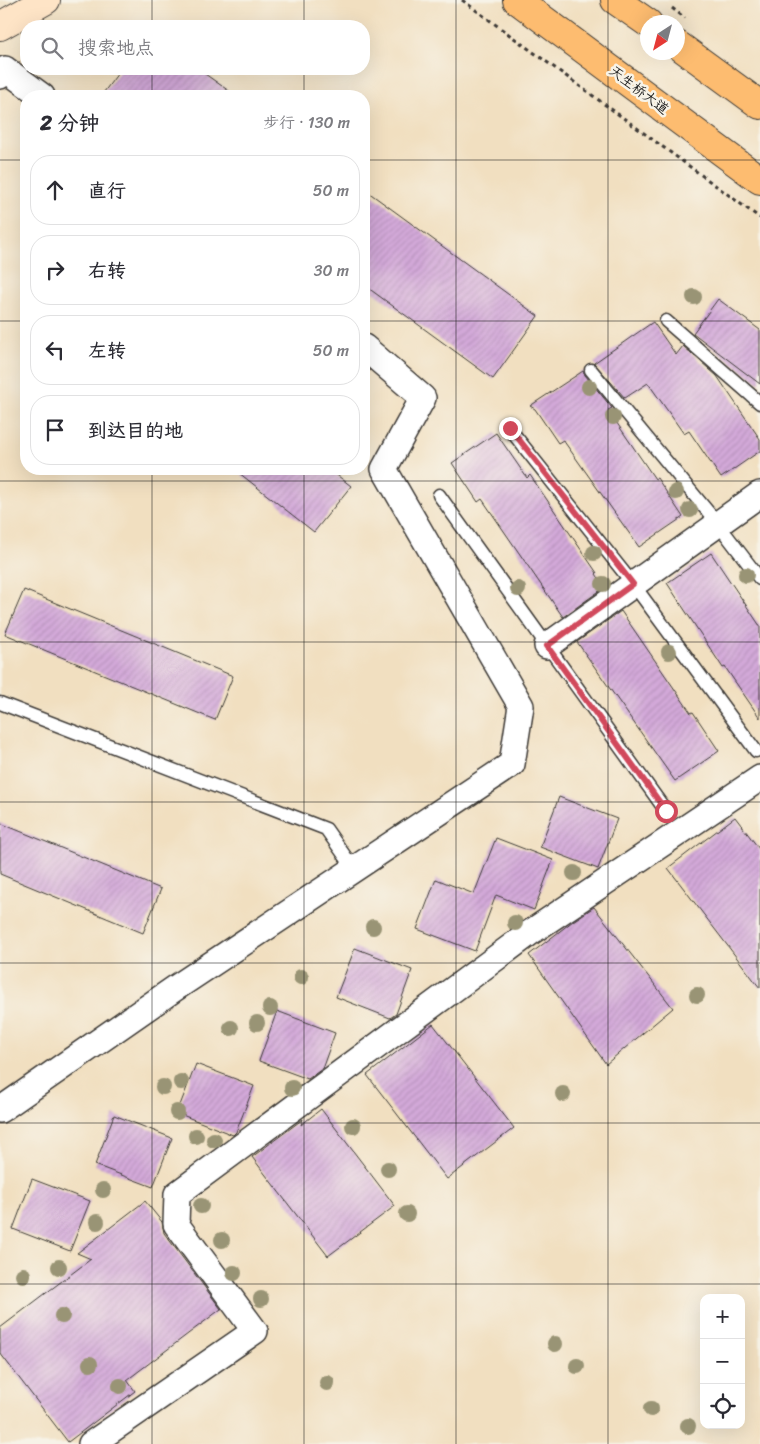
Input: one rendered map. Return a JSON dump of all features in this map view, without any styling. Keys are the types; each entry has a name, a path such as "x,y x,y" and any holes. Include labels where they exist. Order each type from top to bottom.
{"main road":[{"name":"天生桥大道","path":"517,0 760,180"},
{"path":"616,0 640,17"},
{"path":"685,50 760,105"}],"street":[{"path":"0,26 46,0"},
{"path":"0,76 6,69 34,90"},
{"path":"0,1110 174,989 512,764 521,706 384,469 423,398 370,352"},
{"path":"547,646 760,494"},
{"path":"91,1444 255,1331 176,1224 178,1194 531,932 760,778"}],"lane":[{"path":"666,321 760,403"},
{"path":"592,370 718,524 760,579"},
{"path":"510,428 633,584 756,750"},
{"path":"439,495 666,811"},
{"path":"0,703 326,829 354,869"}],"path":[{"path":"462,0 760,218"}],"building":[{"path":"117,75 206,75 228,90 105,90"},
{"path":"370,193 538,316 493,379 370,289"},
{"path":"718,299 760,330 760,384 693,333"},
{"path":"653,322 676,355 683,346 717,376 760,439 760,451 721,478 689,431 684,434 648,383 625,398 594,363"},
{"path":"583,371 612,408 608,410 683,517 639,547 563,440 558,443 535,409 530,406"},
{"path":"496,433 527,478 530,475 605,587 563,617 482,499 478,502 452,463"},
{"path":"242,475 337,475 351,486 314,532"},
{"path":"711,553 760,626 760,718 725,667 723,668 667,583"},
{"path":"24,590 233,676 215,720 5,634"},
{"path":"621,611 719,751 675,781 577,642"},
{"path":"559,797 617,819 598,869 540,847"},
{"path":"735,817 760,850 760,988 668,868"},
{"path":"0,823 161,889 143,933 0,874"},
{"path":"496,838 553,860 534,910 496,895 475,951 417,929 436,879 474,894"},
{"path":"594,907 673,1008 606,1064 529,955"},
{"path":"355,948 412,970 396,1014 390,1018 336,997"},
{"path":"277,1011 335,1033 322,1069 308,1079 259,1061"},
{"path":"433,1024 514,1128 447,1179 367,1075"},
{"path":"196,1064 254,1086 236,1132 233,1135 177,1113"},
{"path":"321,1109 395,1206 328,1256 252,1157 303,1119 301,1125"},
{"path":"114,1115 172,1138 153,1187 95,1165"},
{"path":"32,1179 90,1201 70,1251 13,1229"},
{"path":"145,1201 162,1222 164,1233 221,1309 127,1380 135,1391 68,1442 0,1353 0,1328 91,1259 77,1253"}],"route":[{"path":"510,428 633,584 547,646 666,811"}]}
